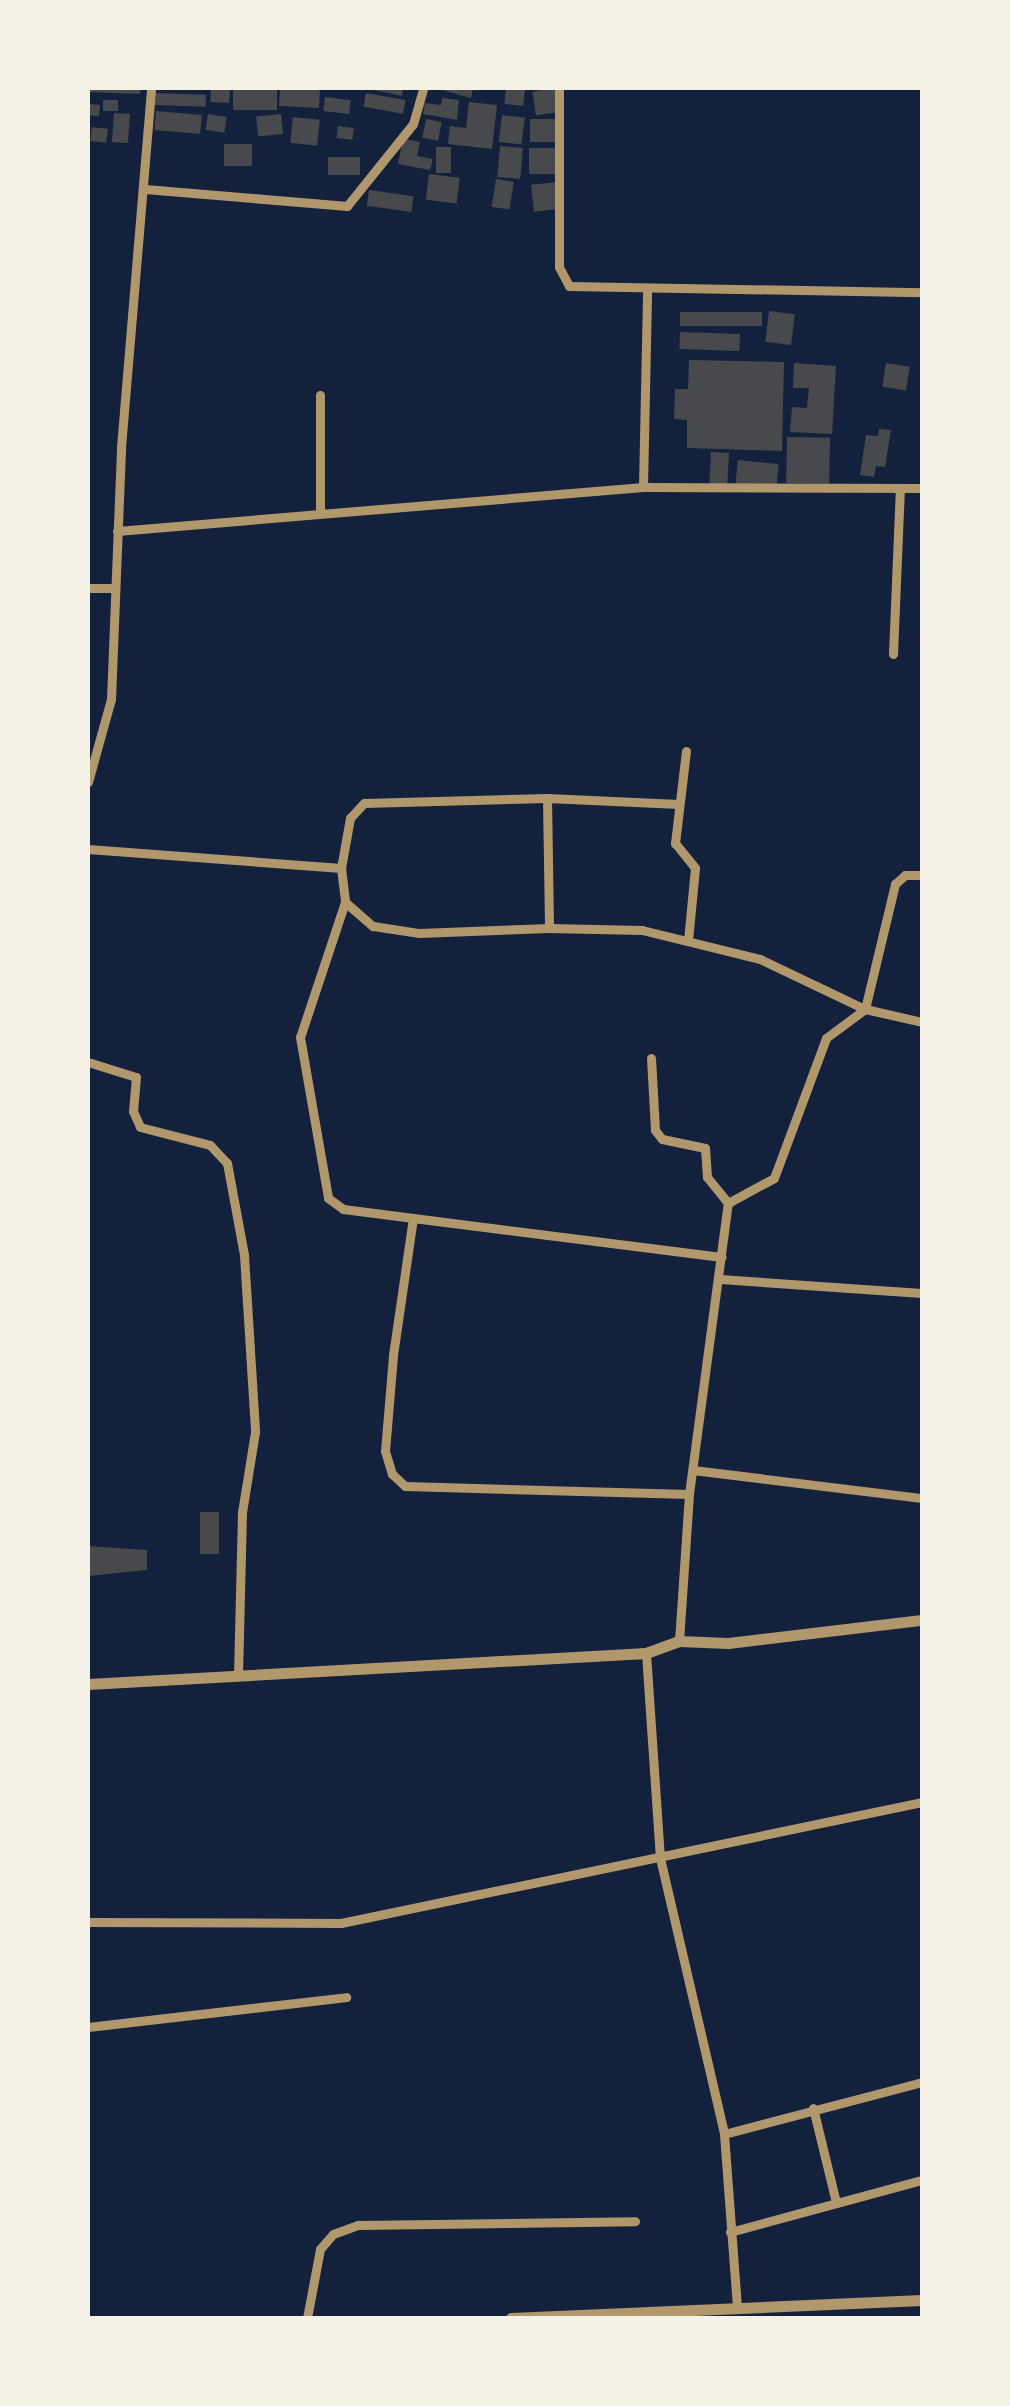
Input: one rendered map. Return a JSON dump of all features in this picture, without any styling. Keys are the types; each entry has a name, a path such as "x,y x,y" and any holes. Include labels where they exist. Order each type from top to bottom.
{"street":[{"path":"88,782 111,699 114,572 151,88"},
{"path":"145,188 347,206 413,124 423,88"},
{"path":"559,88 562,278 579,290 922,292"},
{"path":"643,487 647,292"},
{"path":"320,396 320,512"},
{"path":"117,531 643,487 922,488"},
{"path":"893,654 900,488"},
{"path":"88,588 114,588"},
{"path":"686,751 676,848 695,868 688,942"},
{"path":"680,804 547,798 364,803 350,818 340,868 345,902 300,1037 328,1198 343,1209 722,1257"},
{"path":"547,798 549,928"},
{"path":"88,848 340,868"},
{"path":"728,1203 774,1178 826,1038 864,1009 895,884 905,875 922,875"},
{"path":"345,902 373,926 419,932 642,930 760,959 864,1009 922,1022"},
{"path":"652,1058 654,1130 667,1140 705,1148 707,1177 728,1203 689,1494 679,1641"},
{"path":"88,1062 136,1078 134,1111 140,1128 210,1145 227,1163 244,1255 255,1432 242,1512 238,1676"},
{"path":"413,1218 384,1451 392,1474 406,1486 689,1494"},
{"path":"720,1280 922,1293"},
{"path":"692,1470 922,1498"},
{"path":"88,1684 646,1654 679,1641 728,1644 922,1620"},
{"path":"646,1654 660,1858 724,2134 737,2305"},
{"path":"88,1922 342,1923 922,1802"},
{"path":"88,2027 346,1997"},
{"path":"724,2134 922,2082"},
{"path":"812,2108 836,2202"},
{"path":"730,2232 922,2180"},
{"path":"307,2318 320,2249 333,2234 358,2225 635,2221"},
{"path":"511,2318 737,2305 922,2300"}],"building":[{"path":"88,88 141,88 140,94 88,92"},
{"path":"211,88 230,89 229,103 210,102"},
{"path":"280,88 320,90 319,108 279,106"},
{"path":"365,88 403,88 402,96"},
{"path":"435,88 473,88 471,98"},
{"path":"506,88 525,90 523,106 504,104"},
{"path":"556,88 560,112 536,115 532,92"},
{"path":"233,89 277,89 277,110 233,110"},
{"path":"154,93 206,95 206,107 154,105"},
{"path":"366,93 405,100 403,114 364,107"},
{"path":"325,97 351,100 349,114 323,111"},
{"path":"442,98 459,100 457,120 423,114 425,103 441,105"},
{"path":"103,100 118,100 118,111 103,111"},
{"path":"469,102 497,105 492,149 448,144 450,126 466,128"},
{"path":"88,104 100,105 99,116 88,115"},
{"path":"156,111 202,115 200,134 154,130"},
{"path":"114,113 130,114 128,143 112,142"},
{"path":"208,114 227,117 224,133 205,130"},
{"path":"281,114 283,134 258,137 256,117"},
{"path":"502,115 525,118 522,145 499,142"},
{"path":"293,117 320,120 317,146 290,143"},
{"path":"426,119 442,122 438,141 422,138"},
{"path":"530,119 559,119 559,142 530,142"},
{"path":"338,126 354,128 352,140 337,138"},
{"path":"92,127 108,129 106,143 90,141"},
{"path":"403,139 420,142 417,156 433,159 430,170 398,164"},
{"path":"224,144 252,144 252,166 224,166"},
{"path":"500,146 523,148 520,179 497,177"},
{"path":"436,147 451,147 451,173 436,173"},
{"path":"529,148 557,148 557,174 529,174"},
{"path":"328,157 360,157 360,175 328,175"},
{"path":"429,174 460,178 457,204 426,200"},
{"path":"496,179 514,182 509,209 492,207"},
{"path":"558,182 561,209 534,212 531,185"},
{"path":"369,190 414,196 411,212 367,206"},
{"path":"769,311 795,314 791,345 765,342"},
{"path":"680,312 762,312 762,326 680,326"},
{"path":"680,332 740,334 739,351 679,349"},
{"path":"689,360 784,362 782,451 687,448 687,420 674,419 675,389 688,389"},
{"path":"794,363 836,366 832,434 790,432 792,407 807,408 809,388 793,388"},
{"path":"886,363 910,367 906,390 882,387"},
{"path":"879,429 891,430 885,467 876,466 874,477 860,475 866,435 878,436"},
{"path":"787,437 830,438 829,484 786,483"},
{"path":"711,452 729,453 727,488 709,487"},
{"path":"738,460 779,464 776,489 735,485"},
{"path":"200,1512 219,1512 219,1554 200,1554"},
{"path":"88,1546 147,1550 147,1570 88,1576"}]}
